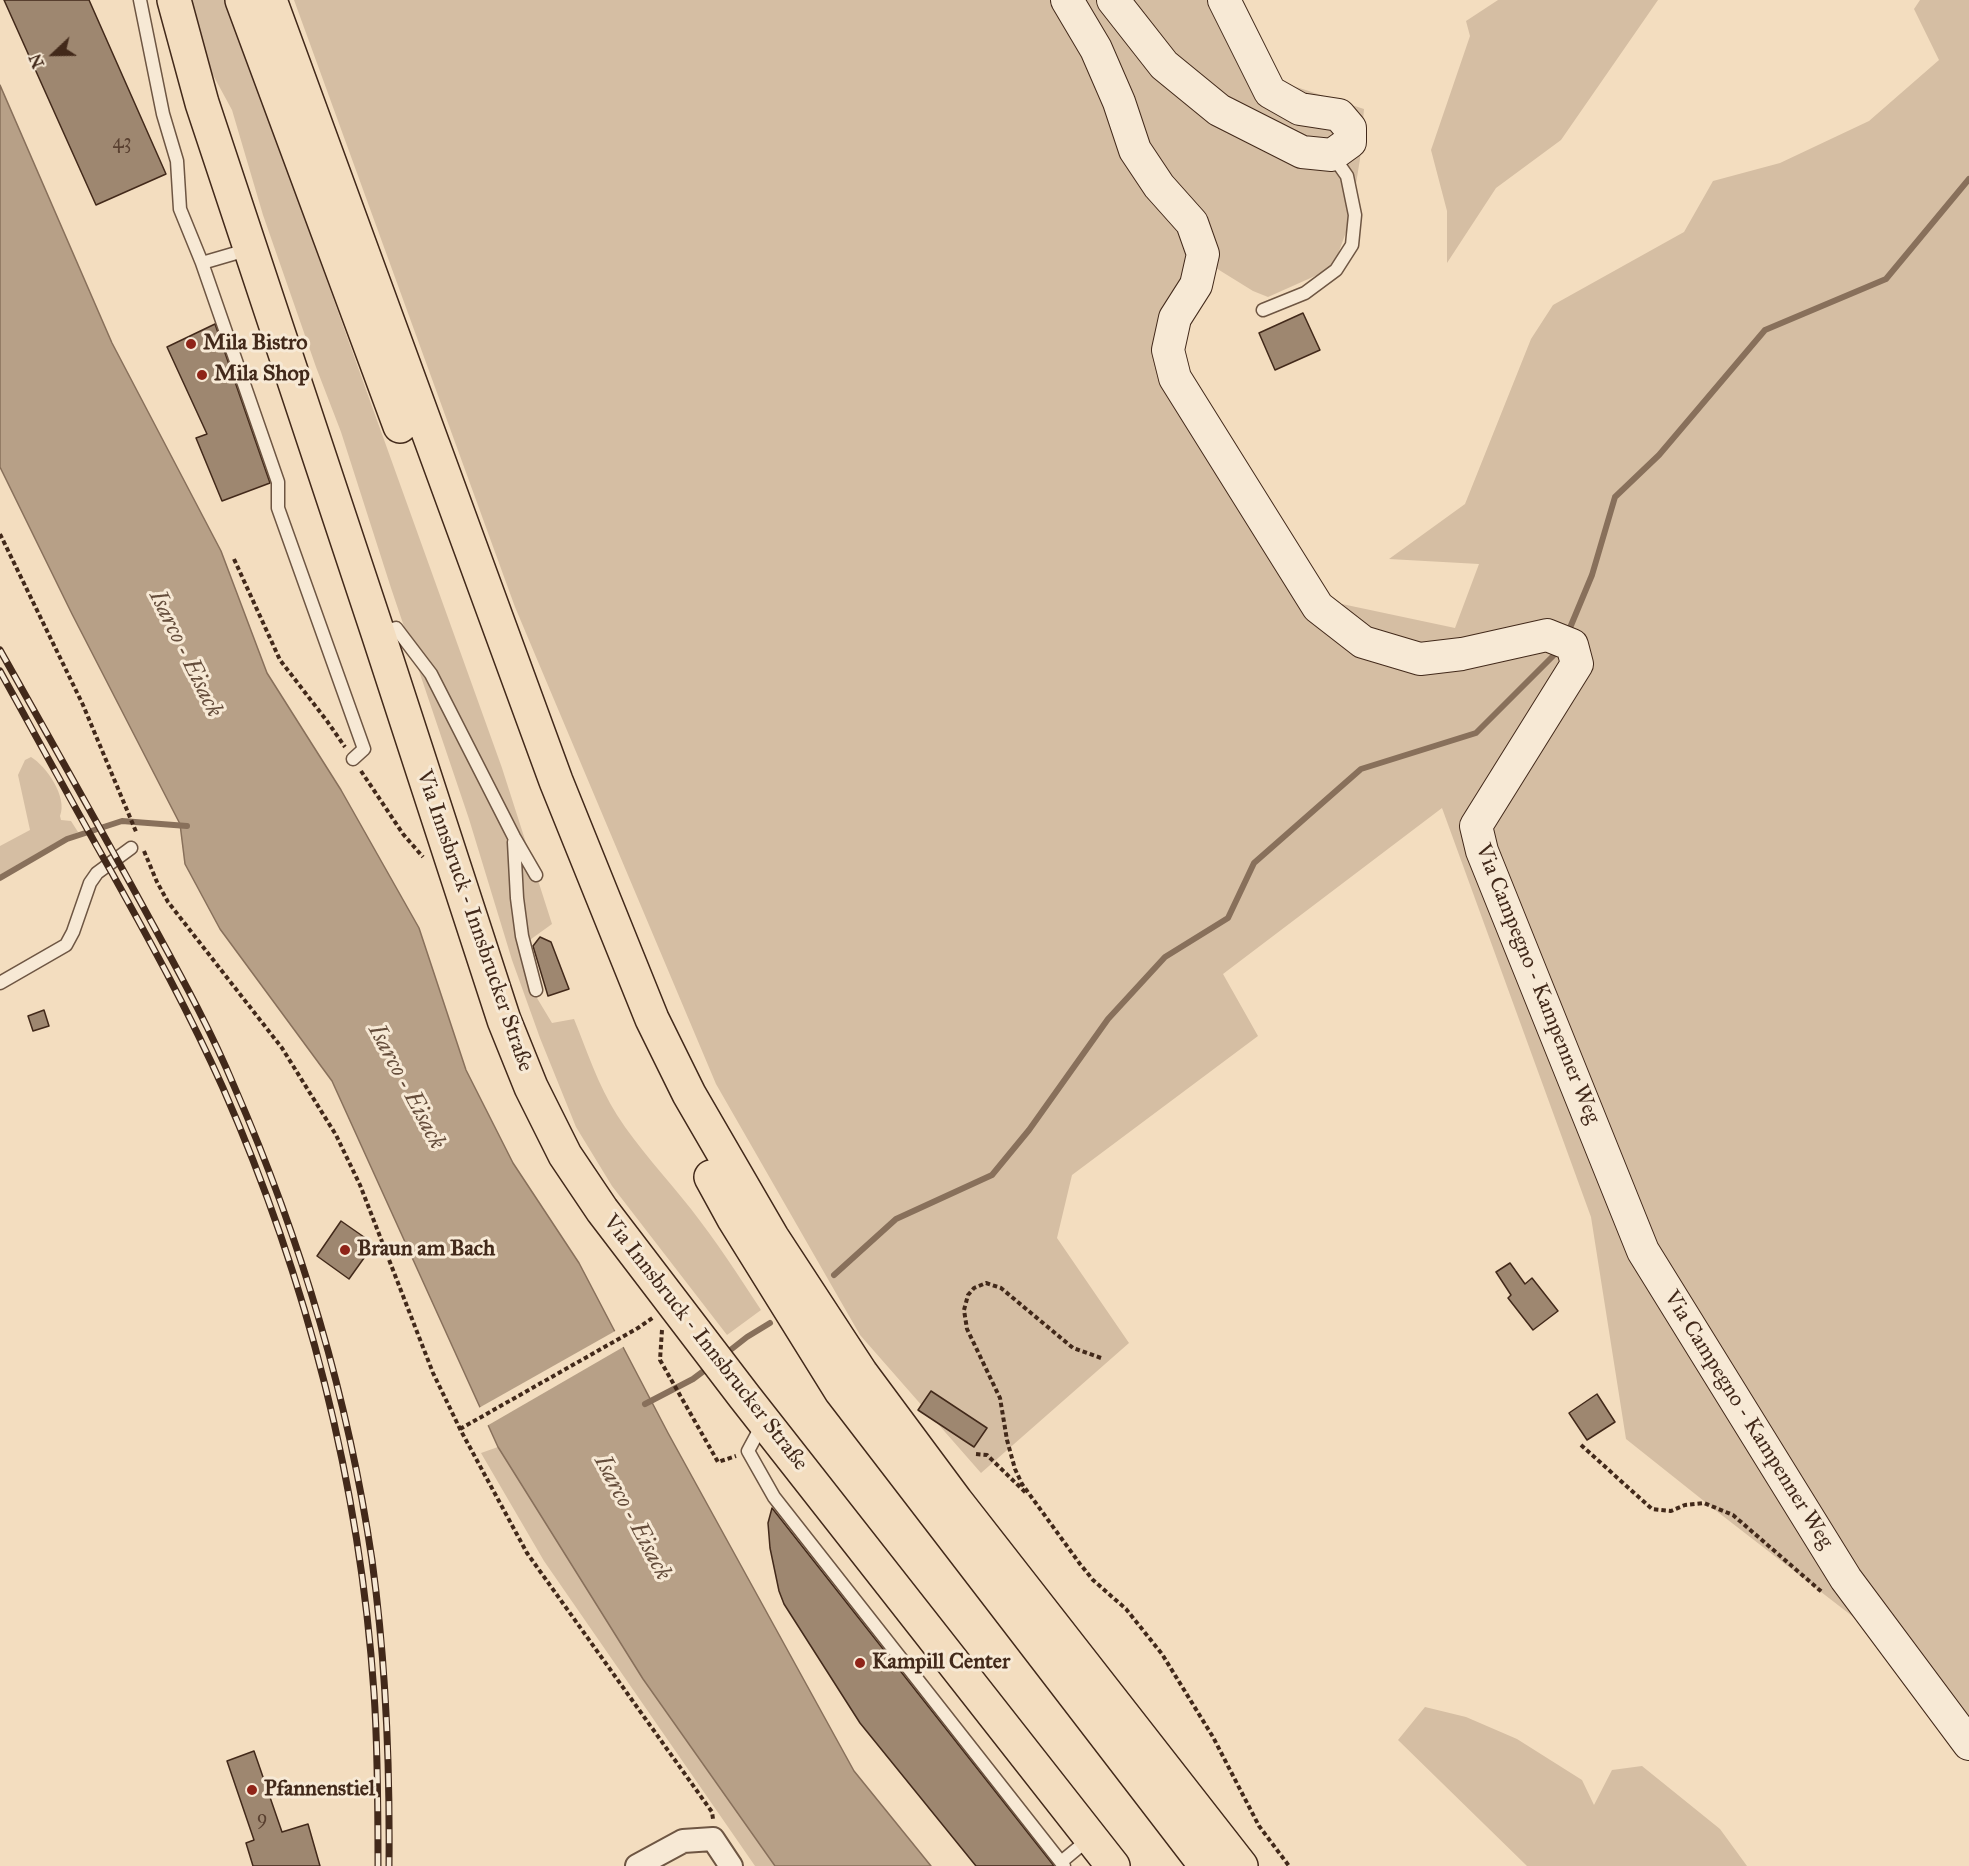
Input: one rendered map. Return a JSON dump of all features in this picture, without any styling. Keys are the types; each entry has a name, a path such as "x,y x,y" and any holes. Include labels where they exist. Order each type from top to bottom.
{"main road":[{"name":"Via Innsbruck - Innsbrucker Straße","path":"174,0 202,103 315,448 504,1020 531,1088 565,1155 602,1210 764,1421 1113,1866"},
{"path":"242,0 536,788 634,1033 734,1219 841,1391 1206,1866"},
{"path":"270,0 556,781 652,1018 689,1094 772,1238 868,1382 956,1501 1241,1866"}],"street":[{"name":"Via Campegno - Kampenner Weg","path":"1067,0 1096,49 1119,102 1135,150 1159,186 1191,223 1203,254 1196,285 1175,318 1168,350 1175,378 1318,607 1363,642 1420,659 1462,654 1547,634 1572,645 1577,664 1476,826 1482,851 1643,1251 1846,1579 1969,1744"},
{"path":"1113,0 1164,65 1219,110 1302,152 1332,155 1350,142 1350,128 1339,115 1300,109 1270,92 1224,0"},
{"path":"637,1866 683,1841 713,1839 731,1866"}],"lane":[{"path":"140,0 163,114 177,161 180,208 202,263 278,482 278,508 364,749 353,759"},
{"path":"1263,310 1305,293 1336,270 1352,245 1355,215 1347,176 1332,155"},
{"path":"202,263 251,249"},
{"path":"378,633 396,628 431,674 514,837 536,875"},
{"path":"514,837 517,898 522,936 536,990"},
{"path":"0,983 66,945 73,932 90,883 98,873 131,848"},
{"path":"764,1421 748,1451 774,1497 1063,1864 1091,1838"}],"path":[{"path":"0,534 82,705 168,902 282,1048 336,1135 360,1185 434,1373 460,1429 527,1553 712,1812 713,1839"},
{"path":"234,559 280,660 327,721 403,834 424,859"},
{"path":"1101,1358 1073,1348 1000,1288 986,1283 974,1288 969,1295 964,1310 967,1329 1000,1398 1007,1440 1022,1484 1093,1580 1126,1609 1162,1654 1213,1737 1259,1826 1289,1866"},
{"path":"652,1310 662,1328 660,1360 718,1462 748,1451"},
{"path":"460,1429 638,1328 655,1316"},
{"path":"1581,1445 1652,1509 1671,1511 1684,1505 1704,1503 1732,1515 1828,1597"},
{"path":"976,1454 987,1455 1031,1497"}],"shaded area":[{"path":"190,0 226,0 502,768 552,924 520,947 537,998 552,1023 574,1019 598,1080 617,1115 700,1221 761,1310 727,1335 612,1186 576,1127 540,1038 512,960 469,819 341,432 263,215 232,110 207,64"},
{"path":"294,0 1236,0 1281,82 1364,109 1360,159 1350,221 1333,268 1268,297 1253,291 1211,265 1183,330 1181,366 1323,600 1455,628 1479,564 1389,559 1465,504 1531,339 1553,305 1684,232 1713,181 1780,163 1869,121 1939,60 1914,9 1920,0 1969,0 1969,1753 1856,1619 1626,1439 1591,1217 1442,808 1223,974 1258,1036 1072,1175 1057,1238 1129,1343 981,1473 860,1335 716,1084 515,607"},
{"path":"1498,0 1658,0 1561,140 1496,188 1447,263 1447,211 1431,150 1470,36 1466,21"},
{"path":"31,757 43,767 58,791 62,808 61,820 71,821 78,832 0,875 0,846 30,830 18,775 25,760"},
{"path":"498,1447 643,1679 775,1866 755,1866 544,1561 481,1453"},
{"path":"1425,1707 1466,1717 1517,1739 1582,1780 1594,1805 1612,1770 1642,1766 1720,1829 1747,1866 1527,1866 1398,1740"}],"water":[{"name":"Isarco - Eisack","path":"0,85 112,343 221,551 267,673 341,790 419,928 466,1070 513,1163 579,1263 668,1433 854,1771 931,1866 775,1866 643,1679 498,1447 332,1081 220,929 185,864 180,824 72,614 0,467"}],"pier":[{"path":"617,1330 625,1346 485,1427 477,1409"}],"building":[{"path":"4,0 89,0 166,174 96,205"},
{"path":"1303,313 1320,350 1275,370 1259,333"},
{"path":"215,324 270,483 222,501 196,438 207,434 167,347"},
{"path":"540,937 551,942 569,989 548,996 533,946"},
{"path":"44,1010 49,1026 33,1031 28,1016"},
{"name":"Braun am Bach","path":"341,1221 374,1244 349,1279 317,1256"},
{"path":"1510,1263 1525,1284 1532,1278 1558,1311 1533,1330 1508,1298 1511,1295 1496,1272"},
{"path":"931,1391 987,1428 974,1447 918,1410"},
{"path":"1597,1394 1615,1422 1587,1440 1569,1413"},
{"name":"Kampill Center","path":"772,1508 1054,1866 976,1866 860,1723 784,1604 770,1548 768,1523"},
{"path":"254,1751 282,1832 308,1824 320,1866 253,1866 246,1843 254,1840 227,1761"}],"waterway":[{"path":"1567,635 1592,575 1615,497 1659,455 1765,330 1886,279 1969,179"},
{"path":"834,1275 896,1219 992,1175 1029,1130 1108,1019 1165,957 1228,918 1254,863 1361,769 1476,733 1553,656 1558,648"},
{"path":"0,878 67,839 122,821 187,826"},
{"path":"724,1355 770,1323"},
{"path":"645,1404 693,1379 709,1367"}],"railway":[{"path":"0,650 128,879 203,1020 258,1143 319,1318 350,1438 372,1560 381,1636 386,1713 389,1866"},
{"path":"0,671 156,952 210,1060 253,1160 304,1309 325,1384 342,1461 367,1615 376,1736 378,1866"}],"place":[{"name":"Mila Bistro","path":"191,344"},
{"name":"Mila Shop","path":"202,375"},
{"name":"Braun am Bach","path":"345,1250"},
{"name":"Kampill Center","path":"860,1663"},
{"name":"Pfannenstiel","path":"252,1790"}]}
